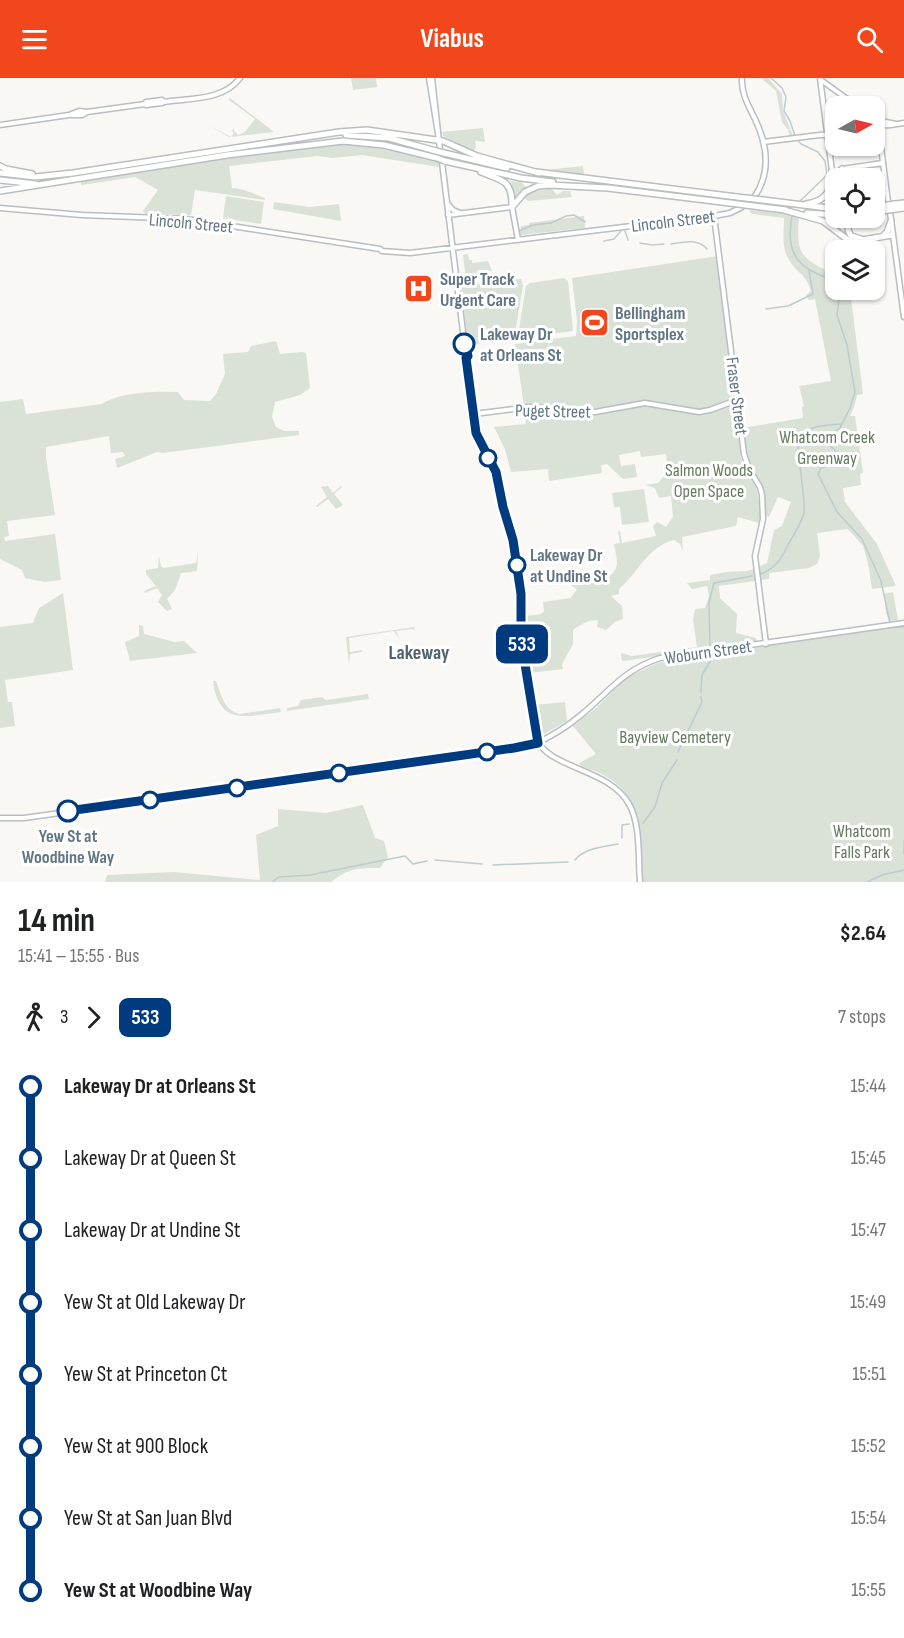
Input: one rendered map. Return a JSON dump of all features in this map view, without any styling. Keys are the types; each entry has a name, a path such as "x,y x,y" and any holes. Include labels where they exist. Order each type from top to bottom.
{"highway":[{"path":"300,139 367,130 450,143 477,156 538,172"},
{"path":"0,173 35,177 333,135 374,136 441,156 505,182 511,190 512,207"},
{"path":"0,191 227,155 343,141 384,144 538,172 825,207"},
{"path":"459,164 521,178 730,203 809,215 825,215"},
{"path":"0,166 33,174 73,173"},
{"path":"0,180 31,184 62,182"},
{"path":"512,207 525,192 538,186 591,187"},
{"path":"807,205 820,201 825,197"},
{"path":"896,207 904,203"},
{"path":"885,208 904,208"},
{"path":"809,215 823,221 848,240 856,241 892,235"},
{"path":"881,237 888,232 891,221"},
{"path":"849,228 849,233 854,238 865,239"}],"street":[{"path":"0,125 225,92 240,78"},
{"path":"742,78 743,93 763,142 765,174 762,185 754,196"},
{"path":"820,78 843,96"},
{"path":"820,78 825,112"},
{"path":"430,80 434,91 474,414 479,440 498,476 503,507 513,540 521,594 521,640 538,743 552,756 610,783 624,797 631,807 636,828 640,882"},
{"path":"430,80 439,141"},
{"path":"823,97 829,90 836,91"},
{"path":"885,122 904,123"},
{"path":"763,142 825,135"},
{"path":"882,156 883,168"},
{"path":"849,168 883,163"},
{"path":"447,202 455,211 463,213"},
{"name":"Lincoln Street","path":"0,208 82,215 186,219 410,254 714,216 730,213 746,204"},
{"path":"448,215 512,207 518,240"},
{"path":"890,212 904,317"},
{"name":"Fraser Street","path":"714,216 745,459 762,495 763,519 755,556 765,644"},
{"name":"Puget Street","path":"474,414 529,407 588,412 645,403 696,412 710,410 737,400"},
{"name":"Woburn Street","path":"538,743 581,715 626,674 660,658 904,623"},
{"path":"0,818 24,818 538,743"}],"green space":[{"path":"351,78 376,78 377,87 353,90"},
{"path":"761,78 768,78 782,94 783,111 793,136 790,136 782,122 776,91"},
{"path":"230,98 274,132 231,137 234,128 238,135 245,132 255,119 229,100"},
{"path":"483,128 485,142 475,141 474,151 443,136 442,132"},
{"path":"340,144 370,146 438,162 439,167 362,155 333,158 317,156 229,166 232,188 246,191 265,198 265,200 195,190 191,215 145,214 143,211 158,190 135,177 81,185 81,182 212,160"},
{"path":"583,166 584,175 546,170"},
{"path":"511,181 521,182 527,188 514,198"},
{"path":"551,188 557,195 563,191 570,191 572,197 529,201 522,198 529,193"},
{"path":"226,196 264,202 261,224 223,218"},
{"path":"274,202 309,207 339,204 341,221 273,209"},
{"name":"Whatcom Creek Greenway","path":"749,210 799,215 798,239 803,254 825,270 825,300 851,300 863,394 857,395 850,416 855,416 863,473 860,474 861,485 843,488 845,502 877,544 896,586 872,589 863,546 848,529 817,533 820,556 817,564 809,568 769,573 769,579 719,586 720,598 737,614 736,633 756,638 757,643 622,661 621,653 632,656 697,647 693,619 695,609 705,608 709,596 707,586 692,589 687,583 710,580 710,575 748,571 767,563 774,530 782,526 791,502 778,497 769,517 766,515 763,490 748,462 742,428 803,418 802,407 804,406 799,386 831,381 815,299 809,300 806,295 811,291 809,285 786,255 784,218 752,214"},
{"path":"584,216 585,228 520,235 521,226 529,225 529,223"},
{"path":"468,254 472,263 488,261 492,271 479,272 479,278 466,280 463,255"},
{"path":"718,256 734,389 733,399 712,408 699,410 648,401 589,411 524,406 515,344 576,336 577,320 572,278"},
{"path":"564,278 568,281 573,331 521,338 519,329 526,286 530,283"},
{"path":"521,279 523,285 516,328 517,338 468,345 461,286"},
{"path":"276,341 280,354 306,353 310,388 300,395 275,402 272,417 276,427 284,431 299,431 299,435 157,452 117,468 115,459 125,456 123,452 111,453 109,436 46,447 55,515 7,521 9,536 4,537 5,541 55,534 61,580 45,582 25,578 22,570 0,559 0,402 23,399 26,414 102,404 119,397 149,392 178,392 184,400 210,401 216,394 225,374 223,354 248,352 251,346"},
{"name":"Salmon Woods Open Space","path":"733,404 741,457 756,487 761,512 759,523 738,517 736,526 682,537 683,551 680,544 674,540 657,548 619,589 619,594 611,596 622,606 623,619 615,622 606,630 597,627 598,620 582,624 573,630 573,644 562,664 563,669 529,673 522,632 523,617 526,611 527,616 541,614 544,611 543,602 571,598 577,589 569,584 598,581 611,575 617,563 614,544 620,543 618,531 620,531 622,543 656,536 653,526 657,522 666,527 673,517 671,496 659,498 655,488 645,485 658,483 668,471 666,454 641,457 640,451 619,455 621,466 635,464 637,477 623,479 607,464 601,465 602,473 549,481 548,469 511,472 505,449 494,427 526,424 524,409 590,414 646,405 703,414"},
{"path":"328,486 333,493 342,487 334,494 343,505 336,509 328,499 316,506 327,497 321,487"},
{"path":"644,489 649,522 622,525 620,507 614,507 612,493"},
{"path":"198,552 197,571 181,573 175,590 167,599 172,609 167,611 158,602 162,595 157,588 145,593 144,591 156,586 146,574 146,570 158,568 159,556 163,568 196,563"},
{"path":"893,592 898,620 889,621 884,594"},
{"path":"63,593 73,670 5,680 8,702 12,702 15,726 0,728 0,627 33,623 39,608"},
{"path":"139,625 143,626 144,634 175,642 184,641 197,653 130,661 125,642 139,636"},
{"path":"904,625 904,882 643,882 640,838 634,810 628,797 619,786 604,775 581,766 579,763 596,754 573,726 596,708 626,678 657,663"},
{"path":"414,627 415,630 396,631 400,641 394,631 349,638 350,652 362,650 362,652 350,654 349,665 346,637"},
{"path":"213,681 216,681 227,706 235,712 240,714 280,708 281,712 246,716 228,712 221,706 216,696"},
{"path":"368,694 369,699 287,711 287,708 298,706 301,700 322,697 326,700"},
{"path":"565,702 567,721 541,736 538,732 534,705"},
{"path":"363,805 375,838 384,841 388,857 380,868 354,870 331,882 105,882 107,875 174,872 260,880 256,835 278,826 278,809 326,813"}],"waterway":[{"path":"771,78 782,88 786,97 784,111 795,136 801,144 818,152 825,161 827,175 800,201"},
{"path":"519,231 533,225 551,223 566,216 574,215 585,222"},
{"path":"792,216 790,240 794,253 803,265 825,278"},
{"path":"604,241 614,239 621,231"},
{"path":"625,231 628,240"},
{"path":"671,244 695,242 707,249"},
{"path":"640,243 664,244"},
{"path":"766,309 788,306 813,294 809,271"},
{"path":"839,300 837,315 847,345 855,392 840,428 828,437 828,444 836,451 836,458 829,465 821,468 818,474 837,512 862,539 881,581 890,623"},
{"path":"761,574 771,569 780,559 803,516 799,438 807,430 813,428 842,424"},
{"path":"710,648 709,603 714,583 752,576"},
{"path":"893,627 904,627"},
{"path":"701,692 702,675 711,660 711,655"},
{"path":"678,752 702,702 701,697"},
{"path":"643,823 655,807 662,783 677,760"},
{"path":"622,838 622,825 629,824"},
{"path":"904,841 904,854"},
{"path":"575,860 589,850 618,844"},
{"path":"272,882 279,877 310,875 405,856 413,864 427,861"},
{"path":"435,860 482,864"},
{"path":"493,865 568,862"},
{"path":"867,882 882,875 904,870"}],"bus line":[{"name":"533","path":"68,811 538,743 521,640 521,594 513,540 494,466 476,433 466,358 468,356 464,344"}],"place":[{"name":"Super Track Urgent Care","path":"419,289"},
{"name":"Bellingham Sportsplex","path":"594,323"},
{"name":"Lakeway Dr at Orleans St","path":"464,344"},
{"name":"Lakeway Dr at Undine St","path":"517,565"},
{"name":"Yew St at Woodbine Way","path":"68,811"}],"district":[{"name":"Lakeway","path":"419,652"}],"park label":[{"name":"Bayview Cemetery","path":"675,737"},
{"name":"Whatcom Falls Park","path":"862,841"}]}
